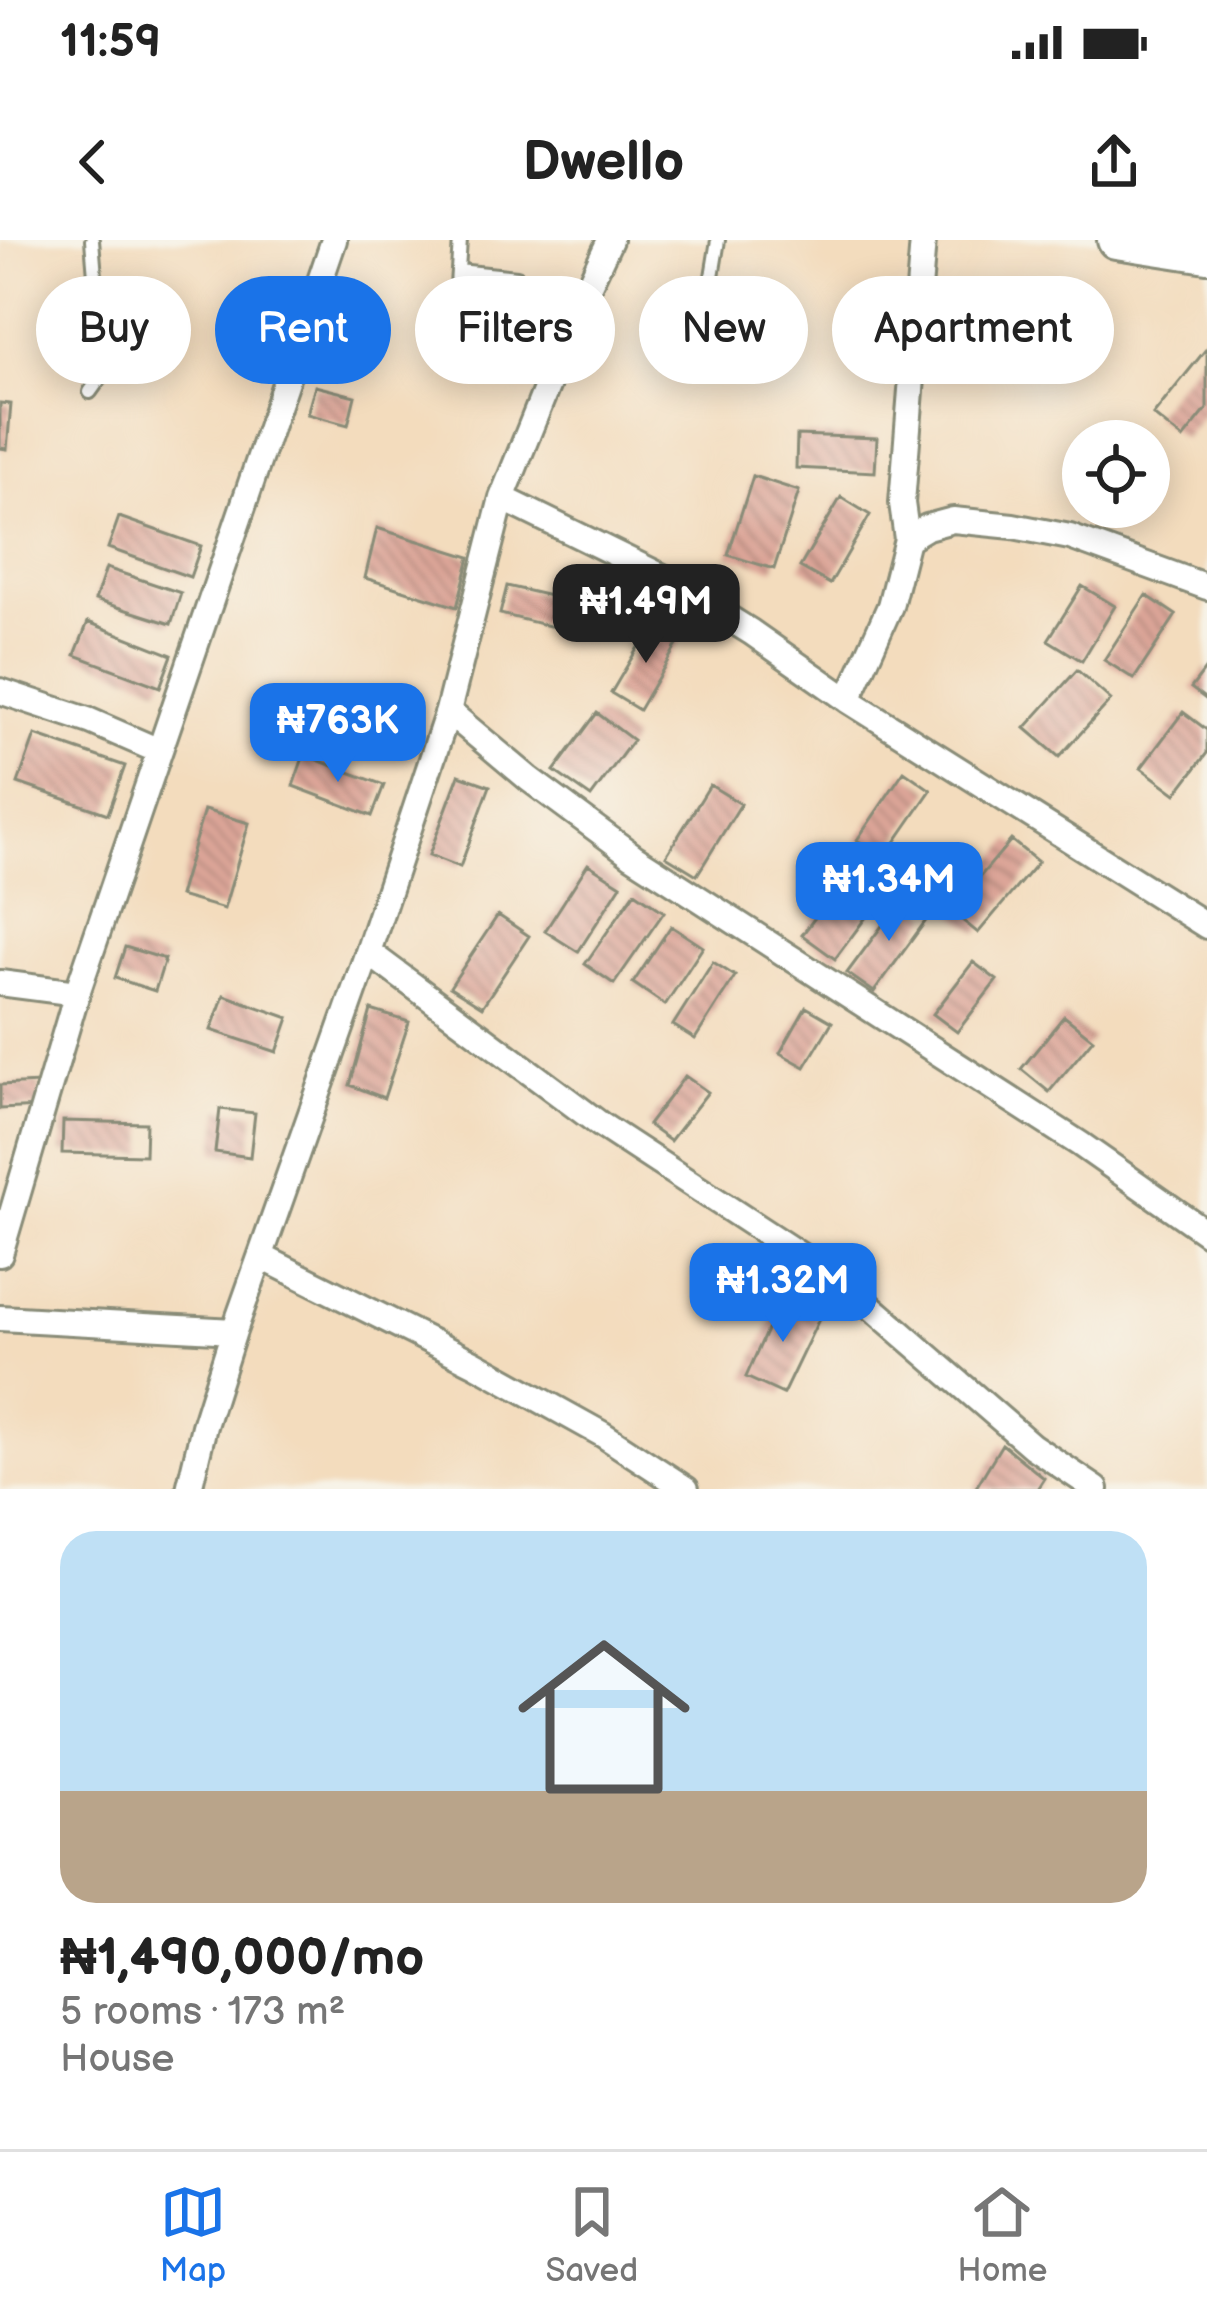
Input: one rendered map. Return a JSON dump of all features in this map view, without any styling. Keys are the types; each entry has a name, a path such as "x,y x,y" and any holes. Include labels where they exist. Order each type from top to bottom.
{"street":[{"path":"0,1254 77,993 334,240"},
{"path":"196,1486 204,1426 234,1331 448,711 502,498 580,302 610,240"},
{"path":"848,700 890,606 907,539 902,503 923,240"},
{"path":"1116,240 1207,254"},
{"path":"502,498 663,577 848,700 1207,926"},
{"path":"907,539 953,520 1013,526 1070,537 1207,587"},
{"path":"0,691 90,721 159,751"},
{"path":"448,711 529,779 634,856 1080,1144 1207,1233"},
{"path":"368,952 601,1125 847,1286 1031,1446 1096,1489"},
{"path":"0,983 77,993"},
{"path":"262,1257 474,1363 602,1434 686,1489"},
{"path":"0,1318 234,1331"}],"lane":[{"path":"90,392 100,378 103,360 92,240"},
{"path":"458,276 460,240"},
{"path":"712,276 718,240"},
{"path":"458,271 507,276"}],"building":[{"path":"1207,348 1207,409 1183,439 1170,429 1170,420 1153,415"},
{"path":"315,386 355,396 348,425 307,414"},
{"path":"0,403 11,404 7,449 0,448"},
{"path":"797,435 877,438 875,472 796,468"},
{"path":"753,476 799,491 774,569 728,555"},
{"path":"841,497 870,515 830,584 800,567"},
{"path":"119,517 201,546 190,577 108,548"},
{"path":"377,528 470,557 457,607 365,578"},
{"path":"106,568 181,593 171,624 95,600"},
{"path":"507,586 585,604 578,633 500,614"},
{"path":"1082,586 1115,606 1082,661 1048,640"},
{"path":"1146,595 1176,615 1134,679 1104,660"},
{"path":"88,622 172,655 160,687 75,655"},
{"path":"653,622 681,638 639,710 611,693"},
{"path":"1207,667 1207,700 1191,688"},
{"path":"1077,670 1111,700 1059,757 1025,728"},
{"path":"1183,712 1207,730 1207,753 1176,794 1141,768"},
{"path":"597,713 633,740 591,797 554,771"},
{"path":"35,735 125,766 108,814 18,783"},
{"path":"304,755 384,785 372,816 293,786"},
{"path":"904,771 931,790 884,858 857,840"},
{"path":"459,775 490,786 460,867 429,855"},
{"path":"710,785 741,804 697,875 666,856"},
{"path":"204,810 249,823 224,909 179,896"},
{"path":"1011,840 1038,862 978,933 951,911"},
{"path":"588,864 621,885 578,952 545,931"},
{"path":"848,873 881,897 835,959 802,935"},
{"path":"635,892 664,912 614,984 585,964"},
{"path":"904,896 930,915 874,992 847,973"},
{"path":"498,915 529,936 482,1007 450,987"},
{"path":"671,926 703,947 665,1005 633,983"},
{"path":"125,947 165,959 155,991 115,978"},
{"path":"713,962 735,976 695,1039 673,1025"},
{"path":"973,962 997,980 957,1032 933,1014"},
{"path":"224,995 289,1018 277,1052 211,1030"},
{"path":"806,1007 832,1022 805,1067 780,1053"},
{"path":"371,1010 409,1022 384,1098 350,1085"},
{"path":"1064,1016 1093,1039 1049,1092 1021,1069"},
{"path":"685,1076 708,1092 670,1141 648,1125"},
{"path":"39,1083 40,1107 0,1109 0,1085"},
{"path":"220,1109 255,1113 250,1157 215,1152"},
{"path":"63,1121 146,1123 145,1155 62,1153"},
{"path":"783,1294 821,1315 783,1394 746,1377"},
{"path":"1002,1444 1044,1478 1037,1489 975,1489"}]}
